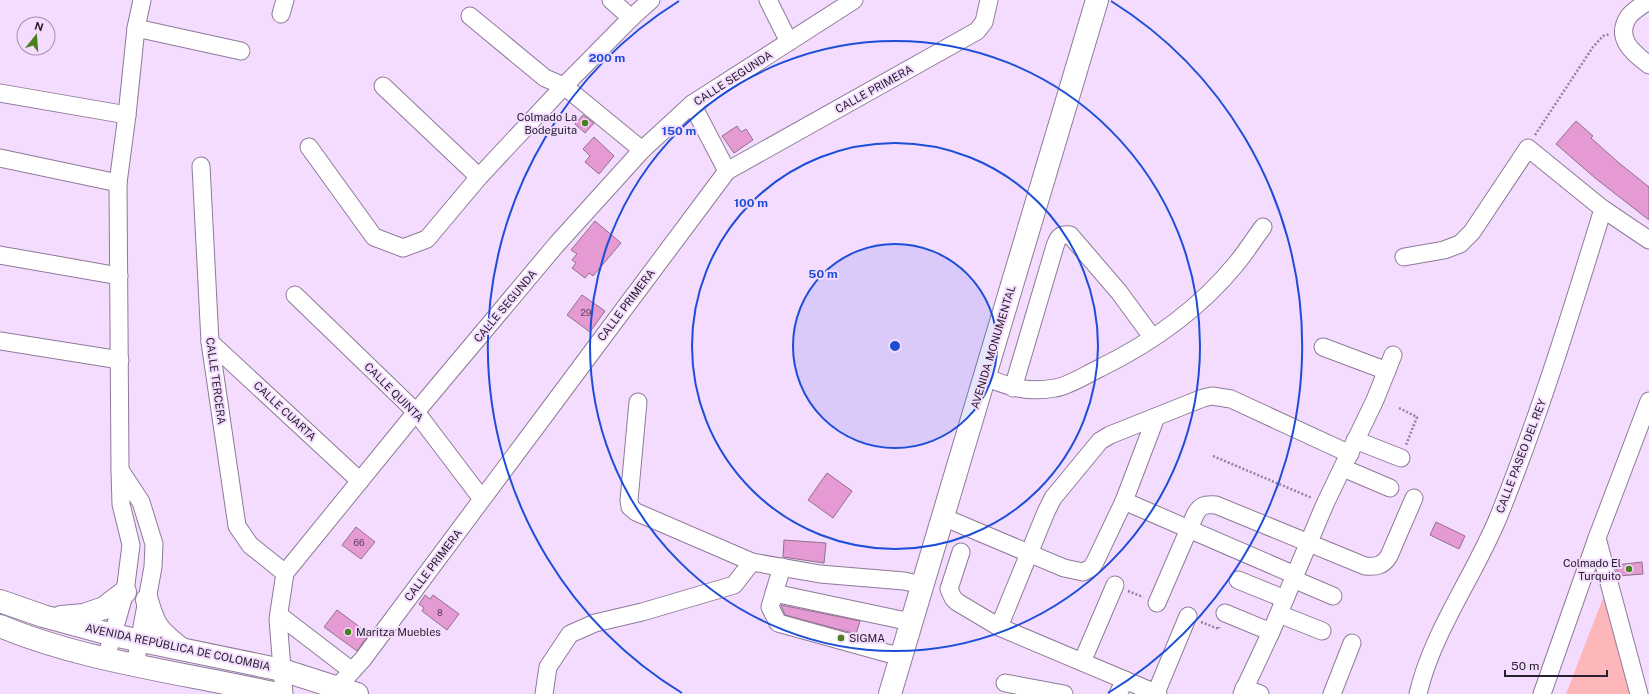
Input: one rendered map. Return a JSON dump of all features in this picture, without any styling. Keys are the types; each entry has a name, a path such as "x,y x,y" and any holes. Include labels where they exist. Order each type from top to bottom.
{"main road":[{"name":"AVENIDA MONUMENTAL","path":"890,694 1097,0"},
{"path":"44,616 65,617 84,615 104,608 125,592"},
{"name":"AVENIDA REPÚBLICA DE COLOMBIA","path":"0,600 44,616 113,635 282,670 342,692"},
{"path":"147,600 152,619 158,629 182,650"},
{"path":"0,626 54,644 106,658 277,694"}],"street":[{"path":"106,658 125,592 131,545 120,504 118,183 136,28 142,0"},
{"path":"611,0 631,18"},
{"path":"309,147 374,237 403,248 427,239 479,177 564,86 631,18 651,0"},
{"path":"768,0 789,42"},
{"name":"CALLE SEGUNDA","path":"284,694 279,615 286,573 416,412 556,245 642,150 692,104 854,0"},
{"name":"CALLE PRIMERA","path":"342,692 352,671 363,659 727,172 977,31 984,22 989,0"},
{"path":"1649,0 1630,15 1626,23 1624,34 1626,43 1633,52 1649,65"},
{"path":"470,16 544,78 564,86 642,150"},
{"path":"136,28 241,51"},
{"path":"383,86 479,177"},
{"path":"0,93 127,115"},
{"path":"692,104 727,172"},
{"path":"1404,257 1444,250 1460,244 1472,232 1528,148 1603,209 1649,240"},
{"path":"0,158 118,183"},
{"name":"CALLE TERCERA","path":"201,166 210,342 237,526 250,545 286,573"},
{"name":"CALLE PASEO DEL REY","path":"1418,694 1422,675 1449,616 1497,519 1541,404 1603,209"},
{"path":"984,378 1013,388 1029,390 1057,388 1121,358 1139,348 1189,311 1214,288 1237,263 1263,227"},
{"path":"1013,388 1055,246 1058,237 1062,235 1070,235 1118,292 1152,337"},
{"path":"0,255 119,276"},
{"name":"CALLE QUINTA","path":"295,295 416,412 482,499"},
{"path":"0,341 120,360"},
{"name":"CALLE CUARTA","path":"210,342 360,481"},
{"path":"1323,347 1386,371"},
{"path":"1249,692 1271,632 1325,504 1375,400 1393,355"},
{"path":"999,627 1046,512 1054,498 1100,441 1110,435 1203,398 1222,397 1231,399 1349,454 1390,488"},
{"path":"1542,694 1597,538 1649,401"},
{"path":"638,402 629,500 630,507 636,512 752,562 820,574 904,581 922,585"},
{"path":"943,517 1064,568 1083,572 1091,568 1096,562 1124,501 1156,417"},
{"path":"1349,454 1401,458"},
{"path":"120,470 141,502 154,544 153,567 136,665"},
{"path":"1157,603 1189,529 1199,508 1203,505 1216,505 1365,566 1378,566 1389,556 1414,498"},
{"path":"1124,501 1189,529 1333,596"},
{"path":"1597,538 1639,694"},
{"path":"131,545 154,544"},
{"path":"961,552 948,589 950,594 957,602 999,627 1082,662 1122,687 1157,694 1188,616"},
{"path":"544,694 548,667 570,634 595,624 734,585 752,562"},
{"path":"782,567 770,607 778,623 901,657"},
{"path":"1238,580 1322,631"},
{"path":"1082,662 1115,586"},
{"path":"774,593 911,622"},
{"path":"1225,613 1271,632"},
{"path":"279,615 352,671"},
{"path":"1332,694 1352,643"},
{"path":"1005,683 1064,694"}],"path":[{"path":"1528,148 1593,48 1603,36 1608,34 1624,34"},
{"path":"1399,408 1417,417"},
{"path":"1213,456 1325,504"}],"shaded area":[{"path":"1603,598 1634,694 1566,694"}],"building":[{"name":"Colmado La Bodeguita","path":"583,115 594,123 585,133 575,124"},
{"path":"1576,121 1593,136 1591,138 1649,187 1649,220 1595,178 1556,144"},
{"path":"737,126 741,132 746,129 753,140 734,153 722,136"},
{"path":"594,137 614,156 599,174 585,162 590,156 583,149"},
{"path":"595,221 621,243 593,276 589,273 585,278 572,268 576,263 572,260 577,254 571,250"},
{"path":"582,295 605,311 590,332 567,315"},
{"path":"827,473 852,491 833,518 808,500"},
{"path":"1436,522 1465,536 1459,549 1430,535"},
{"path":"356,527 375,542 361,559 342,545"},
{"path":"784,540 826,543 824,563 783,557"},
{"name":"Colmado El Turquito","path":"1642,562 1643,574 1618,576 1616,565"},
{"path":"425,595 430,599 433,595 459,614 447,630 422,611 424,608 419,604"},
{"path":"781,605 860,621 856,634 785,615"},
{"name":"Maritza Muebles","path":"337,610 369,634 357,651 324,627"}],"place":[{"name":"Colmado La Bodeguita","path":"585,123"},
{"name":"Colmado El Turquito","path":"1629,569"},
{"name":"Maritza Muebles","path":"348,632"},
{"name":"SIGMA","path":"841,638"}]}
